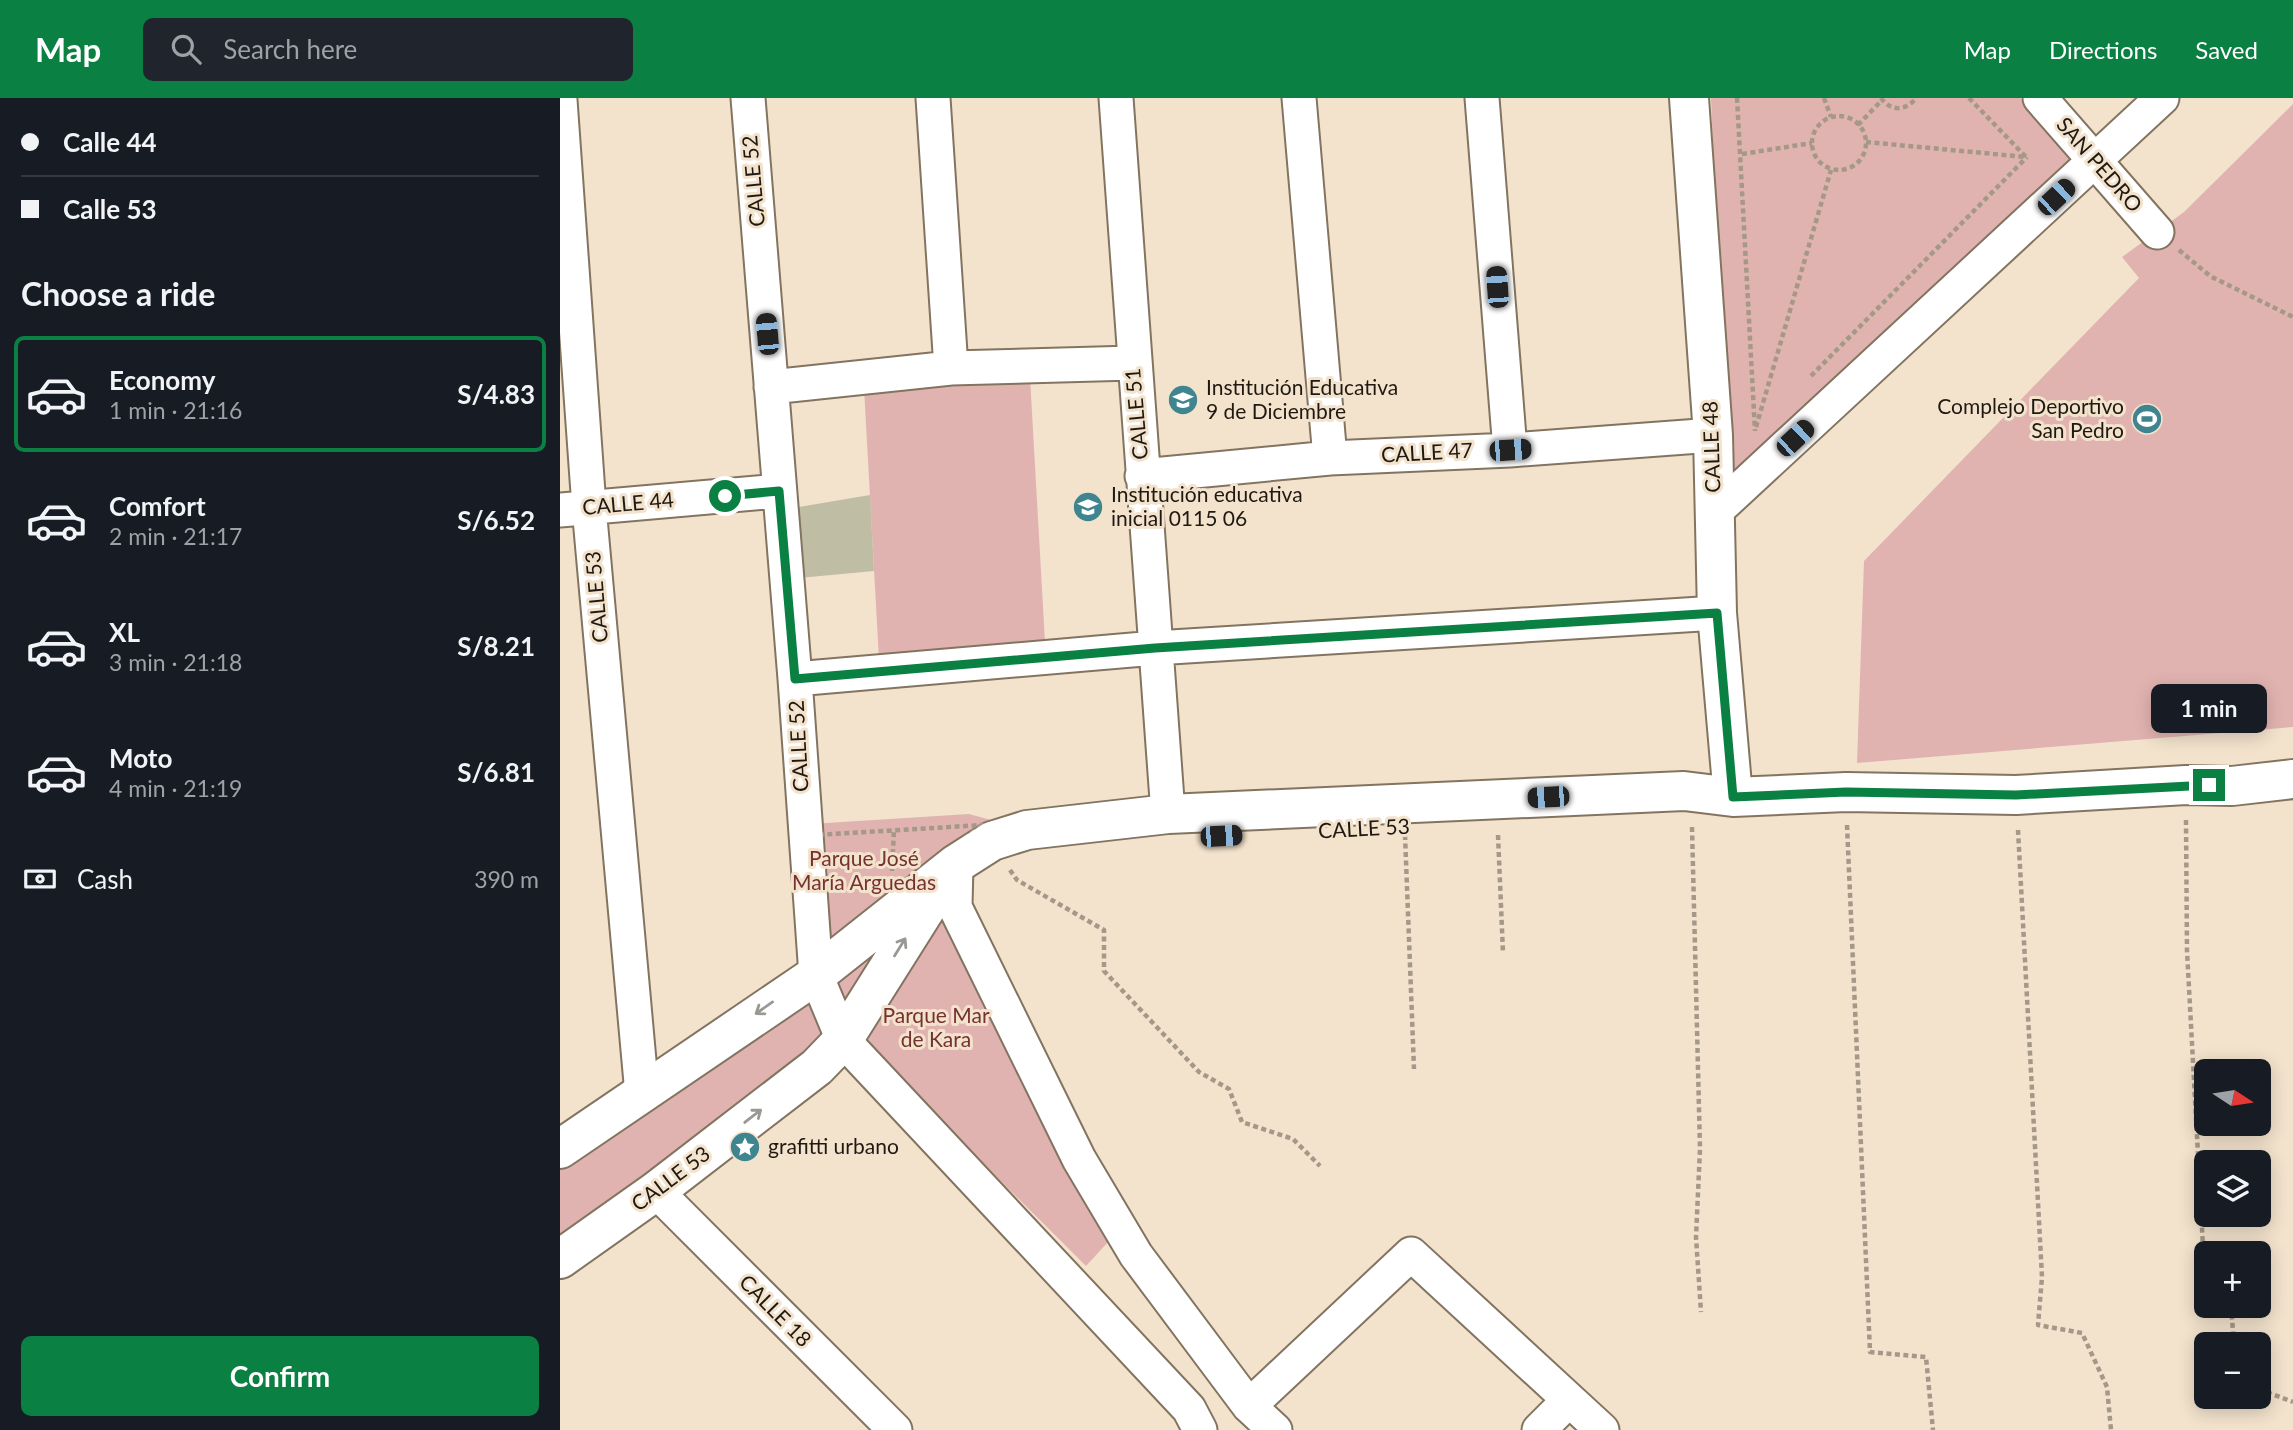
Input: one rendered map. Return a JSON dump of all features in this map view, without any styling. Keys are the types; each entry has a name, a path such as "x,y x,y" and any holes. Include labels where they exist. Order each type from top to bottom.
{"street":[{"name":"CALLE 52","path":"748,98 816,975 843,1040"},
{"path":"933,98 951,368"},
{"name":"CALLE 51","path":"1116,98 1133,363 1168,814"},
{"path":"1299,98 1330,458"},
{"path":"1482,98 1510,450"},
{"name":"CALLE 48","path":"1689,98 1713,435 1717,613 1733,797"},
{"name":"SAN PEDRO","path":"2040,98 2157,232"},
{"path":"1714,512 2162,98"},
{"name":"CALLE 53","path":"560,100 574,508 642,1094"},
{"path":"771,387 951,368 1133,363"},
{"name":"CALLE 47","path":"1142,476 1330,458 1510,450 1713,435"},
{"name":"CALLE 44","path":"574,508 779,491"},
{"path":"795,679 1155,648 1717,613"},
{"name":"CALLE 53","path":"560,1149 816,975 956,864 992,841 1027,830 1168,814 1684,791 1733,797 1846,792 2016,795 2186,785 2232,786 2293,779"},
{"name":"CALLE 53","path":"992,841 1036,844 1692,814 1733,797"},
{"path":"956,864 955,907 1079,1159 1136,1255 1249,1406 1275,1430"},
{"name":"CALLE 53","path":"560,1259 656,1191 817,1067 843,1040 900,946 956,864"},
{"path":"843,1040 1189,1409 1200,1428"},
{"name":"CALLE 18","path":"656,1191 895,1430"},
{"path":"1249,1406 1411,1254 1602,1430"},
{"path":"1539,1430 1569,1400"}],"path":[{"path":"1737,98 1755,432"},
{"path":"1824,98 1831,117"},
{"path":"1858,125 1881,99 1899,109 1908,107 1916,98"},
{"path":"1969,98 2026,157"},
{"path":"1831,117 1850,119 1858,125 1866,142 1865,152 1852,168 1831,170 1814,155 1812,143 1821,123 1831,117"},
{"path":"1866,142 2026,157"},
{"path":"1742,154 1812,143"},
{"path":"1804,383 2026,157"},
{"path":"1755,432 1831,170"},
{"path":"2157,232 2210,276 2293,317"},
{"path":"1755,432 1765,422"},
{"path":"2186,785 2187,951 2203,1241"},
{"path":"1846,792 1870,1352 1926,1357 1933,1430"},
{"path":"2016,795 2042,1277 2038,1325 2082,1334 2107,1387 2111,1430"},
{"path":"1692,814 1700,1149 1696,1237 1701,1312"},
{"path":"1498,823 1503,953"},
{"path":"982,825 890,897 828,944 817,835 982,825"},
{"path":"1405,827 1414,1069"},
{"path":"890,897 894,830"},
{"path":"992,841 1017,880 1104,930 1104,971 1199,1072 1229,1089 1242,1122 1293,1139 1320,1166"},
{"path":"2271,1394 2293,1402"}],"green space":[{"path":"1711,98 2020,98 2075,158 1726,483"},
{"name":"Complejo Deportivo San Pedro","path":"2293,104 2293,727 1857,763 1864,561 2139,278 2122,257 2184,212"},
{"path":"1030,377 1045,642 879,660 864,388"},
{"name":"Parque José María Arguedas","path":"969,814 991,820 992,832 822,968 810,824"},
{"path":"928,895 843,1019 834,977"},
{"name":"Parque Mar de Kara","path":"942,902 1109,1241 1086,1266 857,1038"},
{"path":"813,993 835,1038 560,1248 560,1159"}],"building":[{"path":"870,495 874,571 799,578 793,508"}],"place":[{"name":"Institución Educativa 9 de Diciembre","path":"1183,400"},
{"name":"Complejo Deportivo San Pedro","path":"2147,419"},
{"name":"Institución educativa inicial 0115 06","path":"1088,507"},
{"name":"grafitti urbano","path":"745,1147"}],"route":[{"path":"725,496 779,491 795,679 1155,648 1717,613 1733,797 1846,792 2016,795 2209,785"}]}
